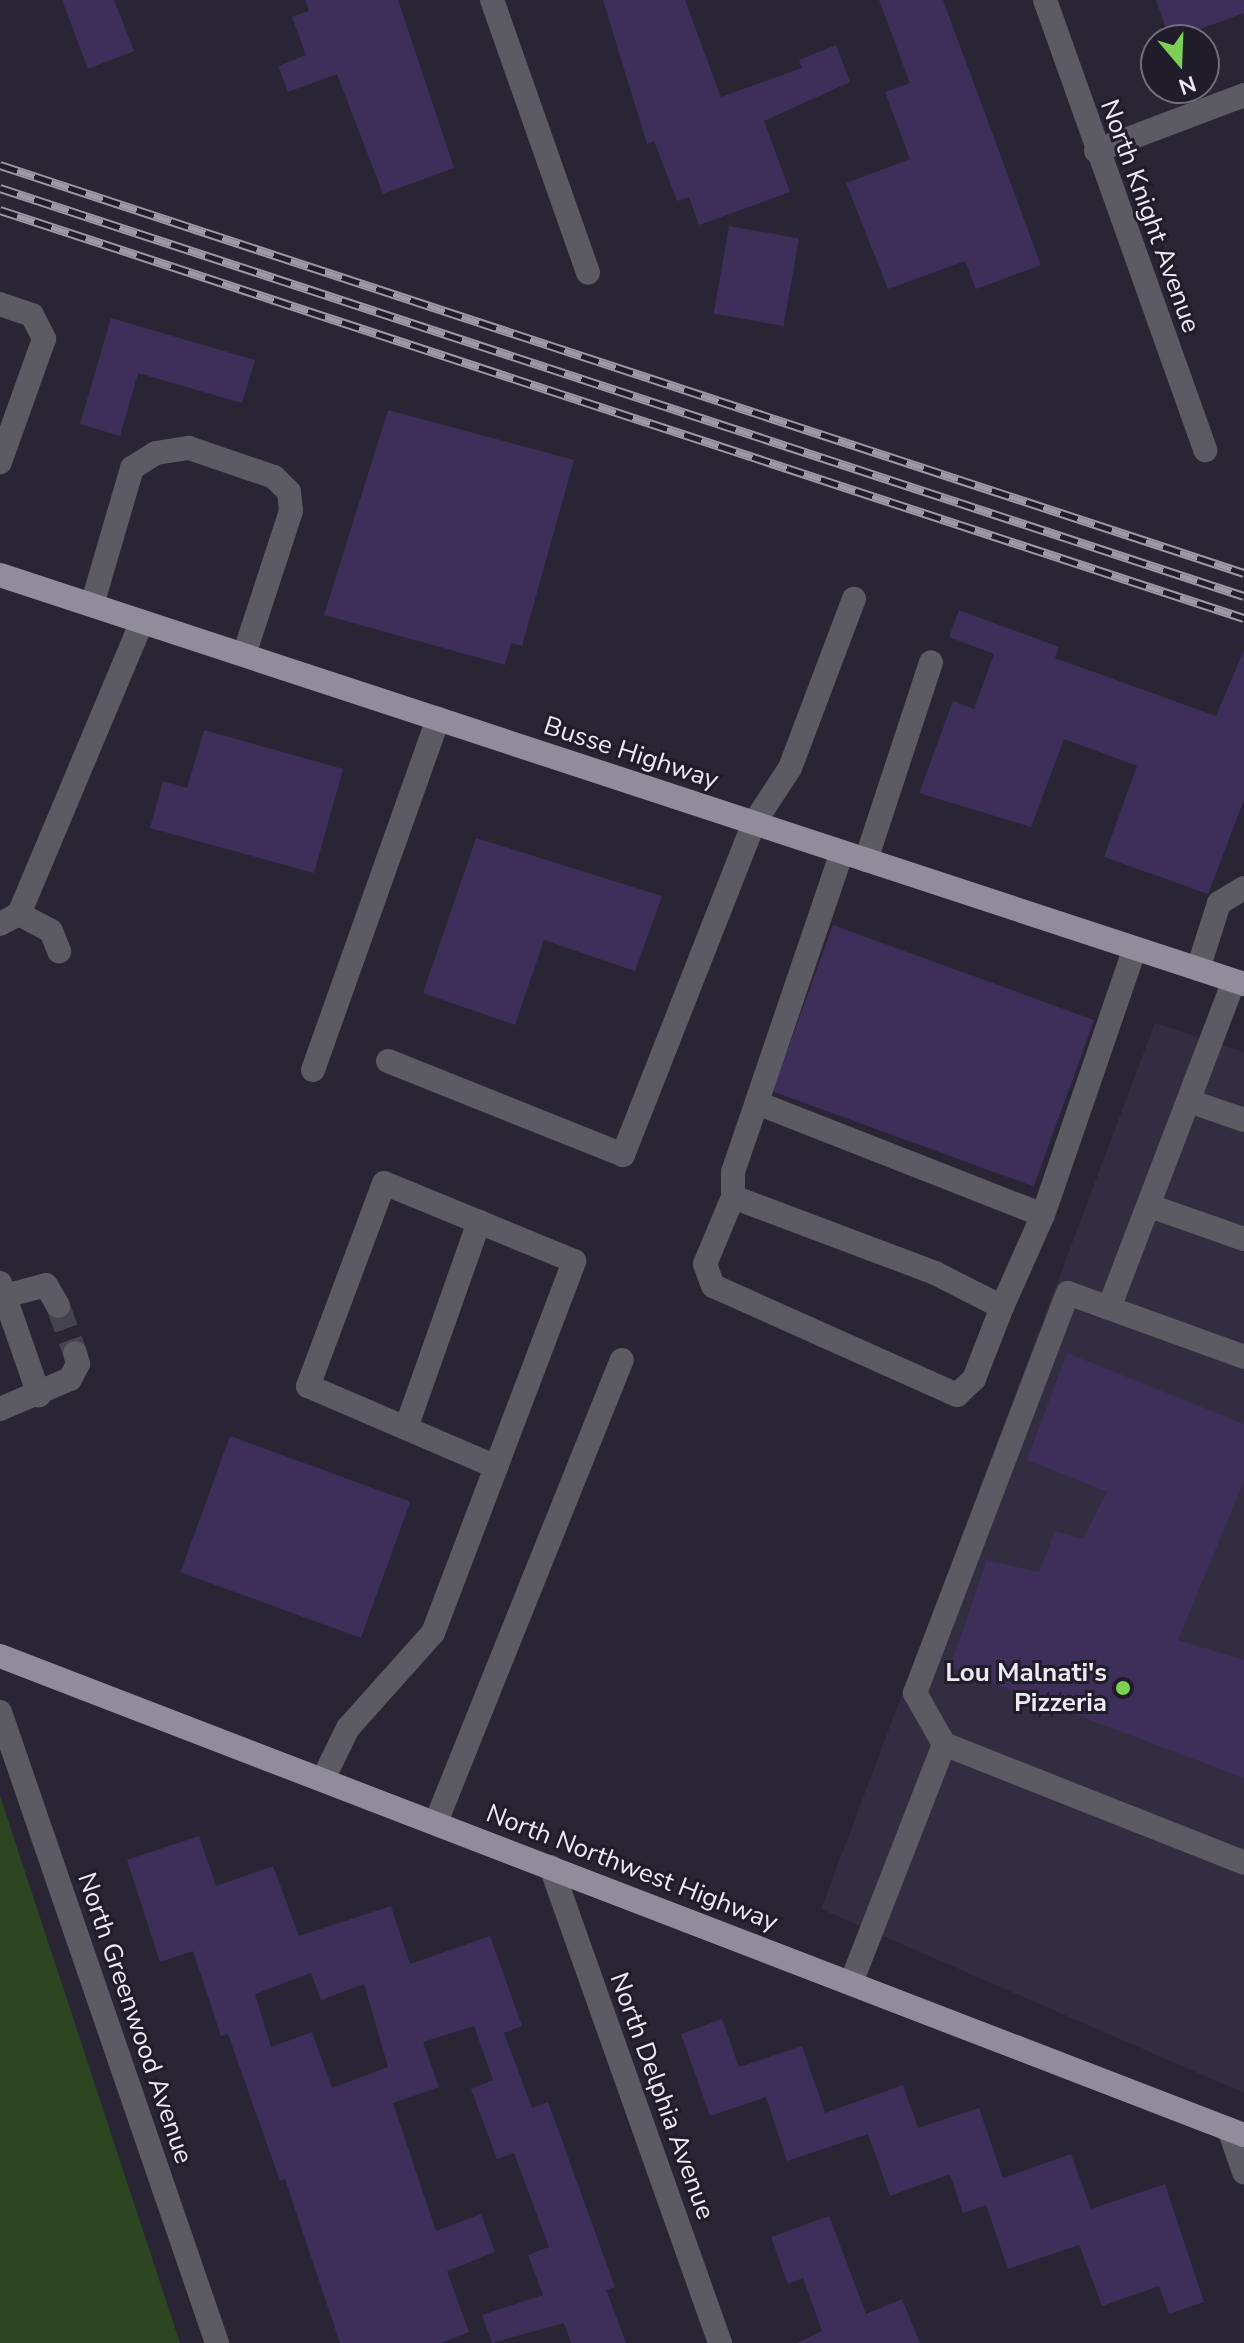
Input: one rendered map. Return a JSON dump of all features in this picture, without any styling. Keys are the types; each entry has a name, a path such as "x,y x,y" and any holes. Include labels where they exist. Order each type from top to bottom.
{"main road":[{"name":"Busse Highway","path":"0,575 1239,983"},
{"name":"North Northwest Highway","path":"0,1656 1237,2132"}],"street":[{"path":"492,0 588,273"},
{"name":"North Knight Avenue","path":"1045,0 1096,151 1205,450"},
{"path":"1096,151 1244,95"},
{"path":"0,304 32,315 44,339 0,462"},
{"path":"92,605 132,468 156,453 189,448 274,477 289,492 291,511 244,655"},
{"path":"388,1061 623,1155 754,823 790,768 854,599"},
{"path":"59,951 51,931 9,919 142,622"},
{"path":"866,860 931,662"},
{"path":"313,1070 438,719"},
{"path":"842,852 733,1172 733,1197 705,1264 713,1286 957,1395 974,1379 1043,1215 1135,948"},
{"path":"1198,969 1219,903 1244,888"},
{"path":"1109,1308 1189,1101 1239,983"},
{"path":"1189,1101 1244,1120"},
{"path":"757,1103 1043,1215"},
{"path":"323,1779 348,1728 433,1633 496,1467 574,1261 384,1183 308,1386 496,1467"},
{"path":"733,1197 935,1273 1002,1307"},
{"path":"1150,1206 1244,1239"},
{"path":"406,1428 479,1222"},
{"path":"39,1395 2,1289 46,1285 58,1306"},
{"path":"1244,1357 1068,1293 915,1693 944,1744 1244,1863"},
{"path":"0,1409 39,1395 70,1379 78,1364 75,1353"},
{"path":"436,1822 622,1360"},
{"name":"North Greenwood Avenue","path":"0,1712 217,2343"},
{"path":"851,1983 944,1744"},
{"name":"North Delphia Avenue","path":"551,1867 720,2343"},
{"path":"1237,2132 1244,2172"}],"shaded area":[{"path":"1155,1023 1244,1052 1244,2093 821,1909"}],"green space":[{"path":"0,1796 180,2343 0,2343"}],"building":[{"path":"62,0 114,0 134,51 88,69"},
{"path":"305,0 398,0 454,168 383,194 337,74 288,92 278,66 306,55 292,17 309,11"},
{"path":"603,0 685,0 721,97 802,68 799,60 836,45 850,82 764,121 790,192 699,225 689,197 677,201 654,141 647,144"},
{"path":"879,0 943,0 1041,265 976,289 965,261 888,289 846,183 910,159 885,92 910,83"},
{"path":"1156,0 1244,0 1244,13 1214,24 1164,24"},
{"path":"729,226 799,238 783,326 714,314"},
{"path":"111,318 255,360 242,403 138,373 120,436 80,424"},
{"path":"388,410 574,460 522,646 511,643 505,665 324,615"},
{"path":"959,610 1059,647 1055,658 1216,716 1244,650 1244,800 1208,894 1104,857 1137,766 1064,739 1031,827 919,793 953,701 974,709 994,654 949,637"},
{"path":"204,730 343,769 314,873 150,828 163,781 187,788"},
{"path":"476,838 662,896 635,971 544,940 515,1025 423,993"},
{"path":"833,925 1094,1020 1034,1186 772,1091"},
{"path":"1067,1353 1244,1424 1244,1481 1178,1640 1244,1660 1244,1778 950,1667 987,1560 1039,1572 1055,1531 1083,1539 1107,1492 1027,1460"},
{"path":"230,1436 410,1502 361,1638 180,1572"},
{"path":"199,1836 216,1886 273,1866 299,1936 391,1906 410,1964 490,1936 522,2026 504,2033 532,2108 548,2102 615,2287 606,2290 626,2343 571,2343 564,2323 492,2343 482,2315 543,2295 528,2255 549,2247 514,2153 497,2159 471,2089 493,2080 474,2026 423,2042 439,2087 393,2103 436,2231 481,2214 495,2252 447,2271 469,2332 441,2343 340,2343 285,2179 280,2181 228,2034 221,2036 193,1951 160,1962 127,1860","holes":["311,1973 321,2000 364,1984 388,2067 332,2088 312,2032 271,2047 255,1994"]},
{"path":"722,2019 739,2067 802,2046 825,2113 903,2085 918,2128 979,2108 1003,2178 1071,2154 1091,2209 1165,2184 1204,2302 1169,2314 1159,2286 1102,2306 1079,2245 1008,2269 986,2205 963,2213 950,2174 890,2196 868,2134 787,2161 766,2097 710,2116 681,2034"},
{"path":"829,2216 866,2314 902,2299 920,2343 797,2343 822,2331 803,2278 788,2284 771,2237"}],"tunnel":[{"path":"58,1306 75,1353"}],"railway":[{"path":"0,165 1244,573"},
{"path":"0,188 1244,596"},
{"path":"0,210 1244,618"}],"place":[{"name":"Lou Malnati's Pizzeria","path":"1123,1688"}]}
